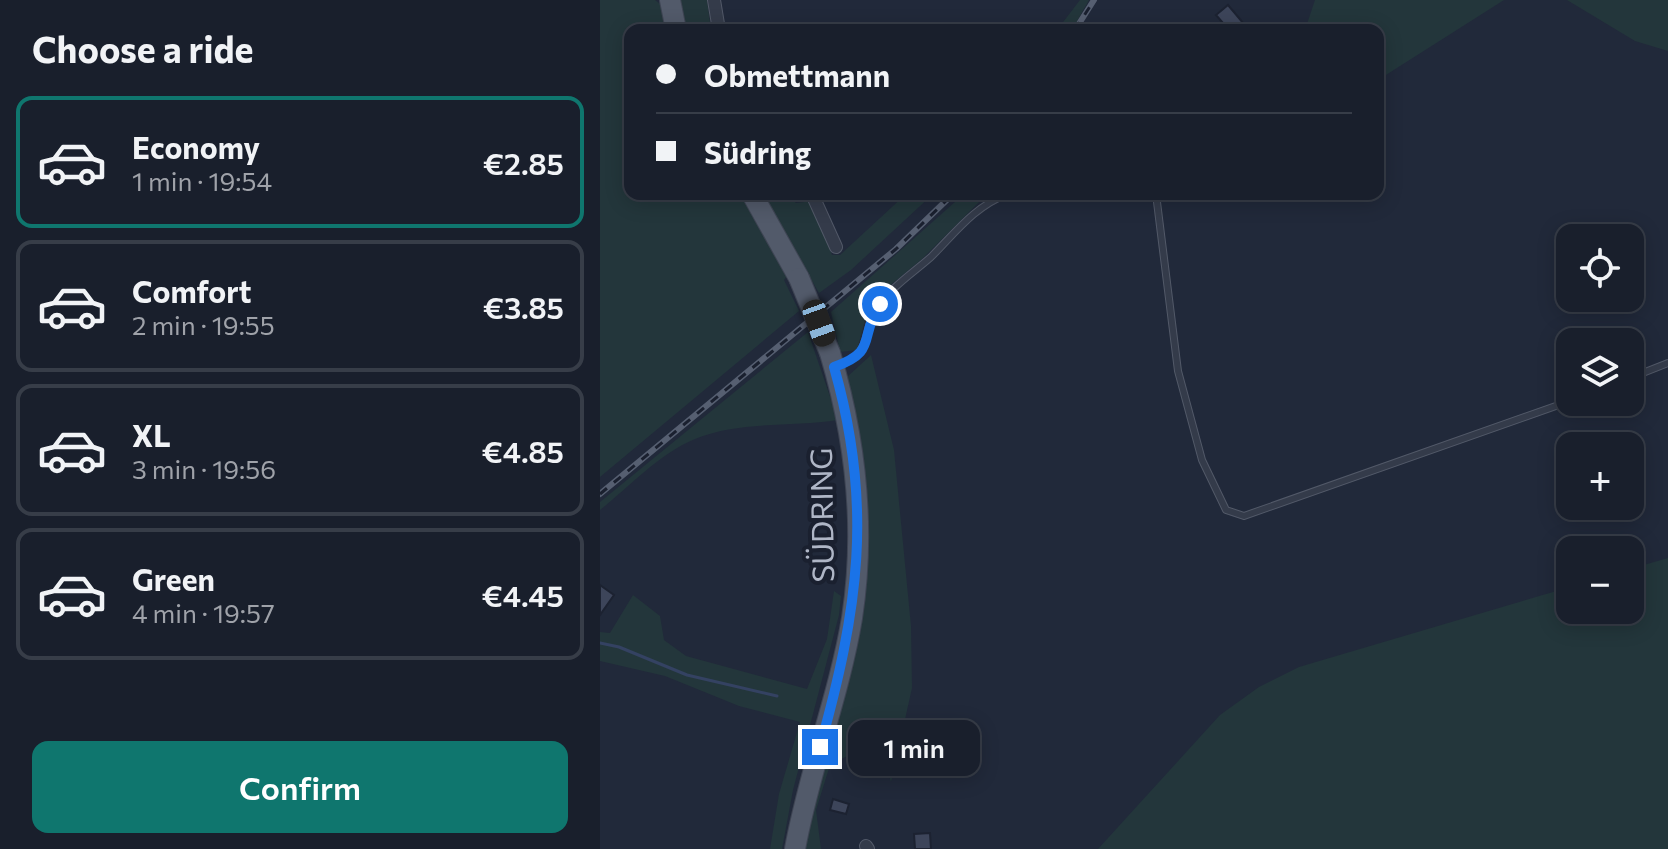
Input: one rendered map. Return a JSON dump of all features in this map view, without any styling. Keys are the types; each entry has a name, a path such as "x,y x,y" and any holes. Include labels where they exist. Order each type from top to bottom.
{"main road":[{"path":"670,0 675,24"},
{"name":"SÜDRING","path":"755,200 799,278 832,360 856,461 859,513 856,581 838,683 795,849"}],"street":[{"path":"714,0 718,24"},
{"path":"815,200 836,247"}],"lane":[{"path":"832,360 857,359 863,351 872,316 890,291 974,212 996,200"},
{"path":"1157,200 1183,395 1202,460 1226,510 1244,516 1556,406"},
{"path":"1644,372 1668,363"}],"green space":[{"path":"600,0 655,0 664,7 668,24 624,24 624,200 747,200 789,274 784,280 799,311 600,477"},
{"path":"677,0 707,0 710,24 683,24"},
{"path":"1080,0 1089,0 1075,24 1062,24"},
{"path":"1315,0 1504,0 1384,76 1384,24 1307,24"},
{"path":"1567,0 1668,0 1668,51 1635,41"},
{"path":"765,200 812,201 832,255 840,255 900,200 927,200 851,270 819,293"},
{"path":"957,200 981,200 868,309 857,350 840,352 831,312"},
{"path":"808,332 838,420 729,429 695,439 657,462 600,510 600,502"},
{"path":"871,355 894,450 911,626 912,688 891,782 884,756 890,725 873,721 857,751 830,765 816,810 821,849 802,849 857,623 847,377"},
{"path":"1668,558 1668,849 1098,849 1220,715 1259,687 1299,667 1556,591 1556,624 1644,624 1644,565"},
{"path":"834,591 841,596 839,615 793,790 782,849 770,849 779,794 800,722 739,706 665,676 600,661 600,632 610,633 633,595 660,616 664,640 686,656 807,689 827,639"}],"building":[{"path":"1228,5 1244,24 1224,24 1216,15"},
{"path":"600,585 614,595 600,615"},
{"path":"833,799 849,804 846,814 830,810"},
{"path":"930,833 931,849 915,849 914,834"}],"waterway":[{"path":"600,643 619,647 687,675 777,696"}],"railway":[{"path":"1079,24 1094,0"},
{"path":"600,494 896,249 947,200"}],"route":[{"path":"820,747 852,619 857,568 859,513 856,461 834,367 857,359 863,351 872,316 880,304"}]}
